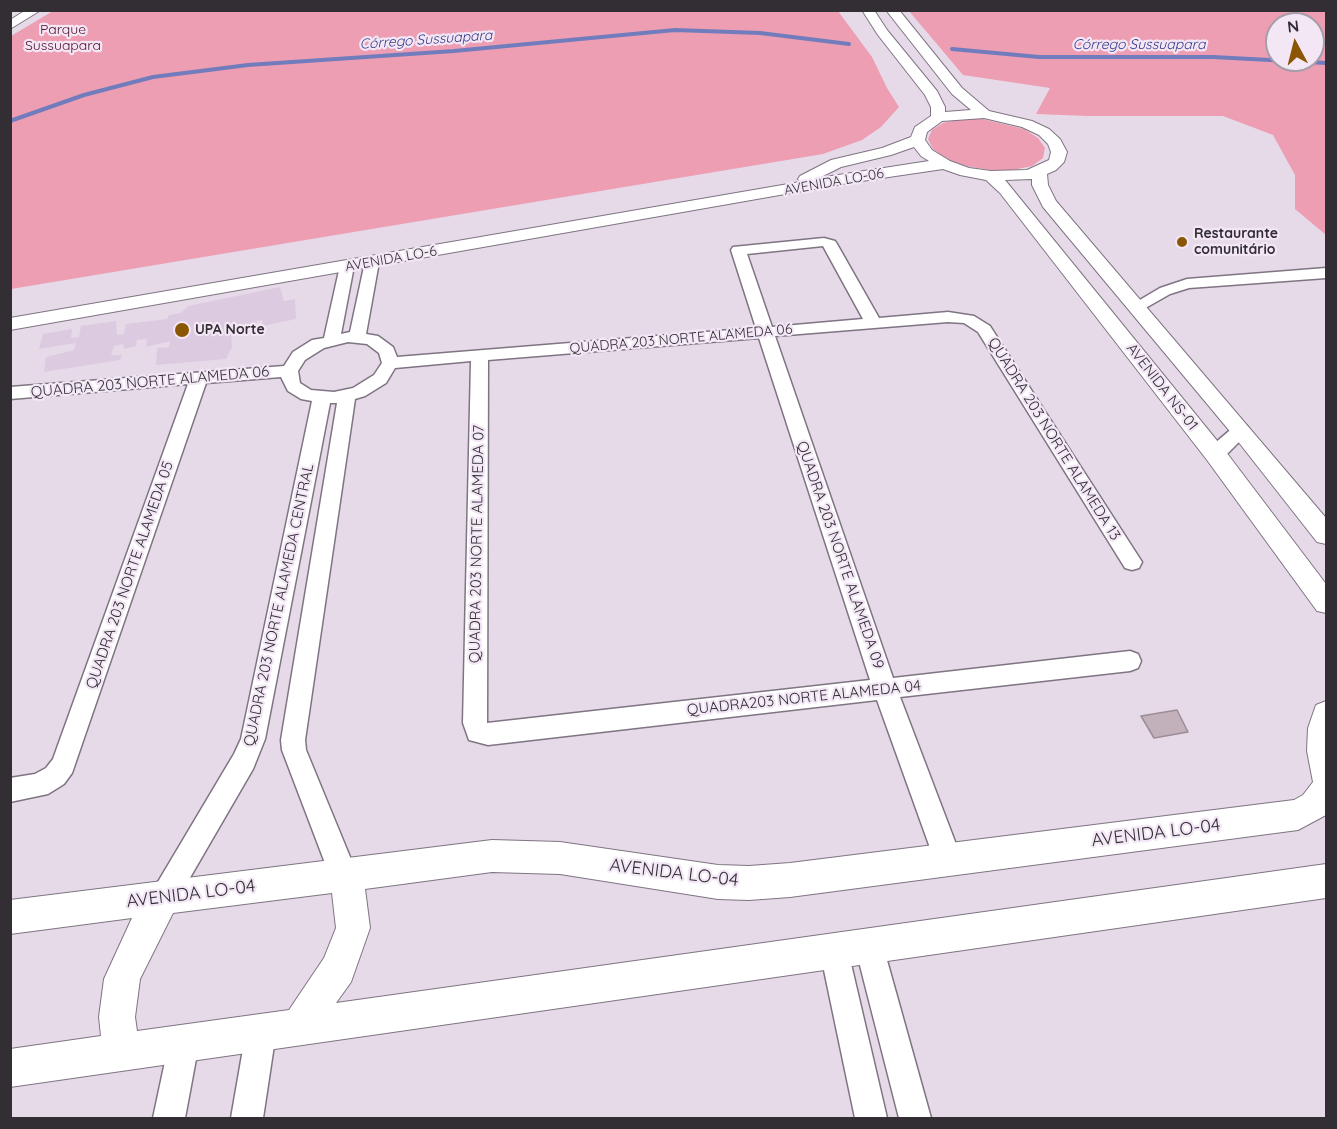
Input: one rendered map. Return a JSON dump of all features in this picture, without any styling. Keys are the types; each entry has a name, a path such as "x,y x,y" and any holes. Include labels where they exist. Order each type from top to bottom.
{"street":[{"path":"10,25 35,10"},
{"path":"868,10 882,32 932,94 938,107 938,118"},
{"path":"892,10 957,91 984,114"},
{"path":"984,114 1027,124 1044,132 1055,142 1059,152 1056,162 1039,172 1011,177 991,176 966,172 944,164 926,153 918,140 920,130 938,118 984,114"},
{"name":"AVENIDA LO-06","path":"772,193 799,182 836,162 886,152 918,140"},
{"name":"AVENIDA LO-06","path":"772,193 944,164"},
{"name":"AVENIDA NS-01","path":"1039,172 1040,185 1049,203 1241,430 1326,535"},
{"name":"AVENIDA NS-01","path":"991,176 1006,190 1215,454 1326,603"},
{"name":"AVENIDA LO-6","path":"10,324 772,193"},
{"name":"QUADRA 203 NORTE ALAMEDA 09","path":"874,324 834,246 828,243 740,249 738,252 885,689 948,860"},
{"path":"357,337 372,262"},
{"path":"332,340 347,266"},
{"path":"1136,307 1165,291 1187,284 1326,273"},
{"name":"QUADRA 203 NORTE ALAMEDA 06","path":"390,363 948,317 972,321"},
{"name":"QUADRA 203 NORTE ALAMEDA 13","path":"972,321 984,330 1132,562"},
{"path":"357,337 381,345 388,353 390,363 387,371 377,382 363,391 347,396 322,398 307,395 296,389 290,381 293,363 304,352 332,340 357,337"},
{"name":"QUADRA 203 NORTE ALAMEDA 07","path":"478,732 475,723 480,356"},
{"name":"QUADRA 203 NORTE ALAMEDA 06","path":"10,393 290,371"},
{"name":"QUADRA 203 NORTE ALAMEDA 05","path":"10,790 39,785 58,771 69,748 199,378"},
{"name":"QUADRA 203 NORTE ALAMEDA CENTRAL","path":"343,874 294,750 293,740 347,396"},
{"name":"QUADRA 203 NORTE ALAMEDA CENTRAL","path":"163,897 244,761 253,739 322,398"},
{"path":"1215,454 1241,430"},
{"name":"QUADRA203 NORTE ALAMEDA 04","path":"478,732 488,734 1130,661"},
{"path":"1326,714 1322,736 1326,777"},
{"name":"AVENIDA LO-04","path":"10,917 474,857 543,856 703,880 749,883 790,880 1298,815 1314,806 1326,790"},
{"path":"299,1027 338,969 352,928 349,892 343,874"},
{"path":"10,1068 1326,881"},
{"path":"127,1051 119,1034 117,1017 122,979 136,946 163,897"},
{"path":"869,946 915,1119"},
{"path":"834,951 871,1119"},
{"path":"247,1119 261,1032"},
{"path":"169,1119 184,1043"}],"shaded area":[{"name":"UPA Norte","path":"280,287 284,301 295,299 296,319 263,326 262,320 257,321 256,327 231,331 232,347 226,359 156,365 157,348 169,347 170,341 146,347 147,339 137,340 136,346 124,349 123,344 114,346 111,355 122,355 120,360 44,372 46,357 74,350 76,343 39,349 43,334 72,329 71,338 79,337 81,326 116,321 117,335 124,334 126,324 167,319 169,315 181,313 188,306"}],"green space":[{"name":"Parque Sussuapara","path":"53,11 838,11 872,57 899,107 881,127 862,140 823,154 11,289 11,36"},
{"path":"909,11 1326,11 1326,235 1295,209 1295,175 1273,135 1223,116 1036,114 1050,88 963,75"},
{"path":"961,119 982,119 1024,129 1038,138 1045,148 1043,158 1032,166 1013,170 990,170 966,166 946,159 933,149 928,139 932,130 943,123"}],"building":[{"path":"1177,710 1188,732 1154,738 1141,716"}],"waterway":[{"name":"Córrego Sussuapara","path":"10,121 84,95 153,77 248,65 454,51 675,30 760,33 849,44"},
{"name":"Córrego Sussuapara","path":"952,49 1039,57 1213,57 1326,63"}],"place":[{"name":"Restaurante comunitário","path":"1182,242"},
{"name":"UPA Norte","path":"182,330"}]}
